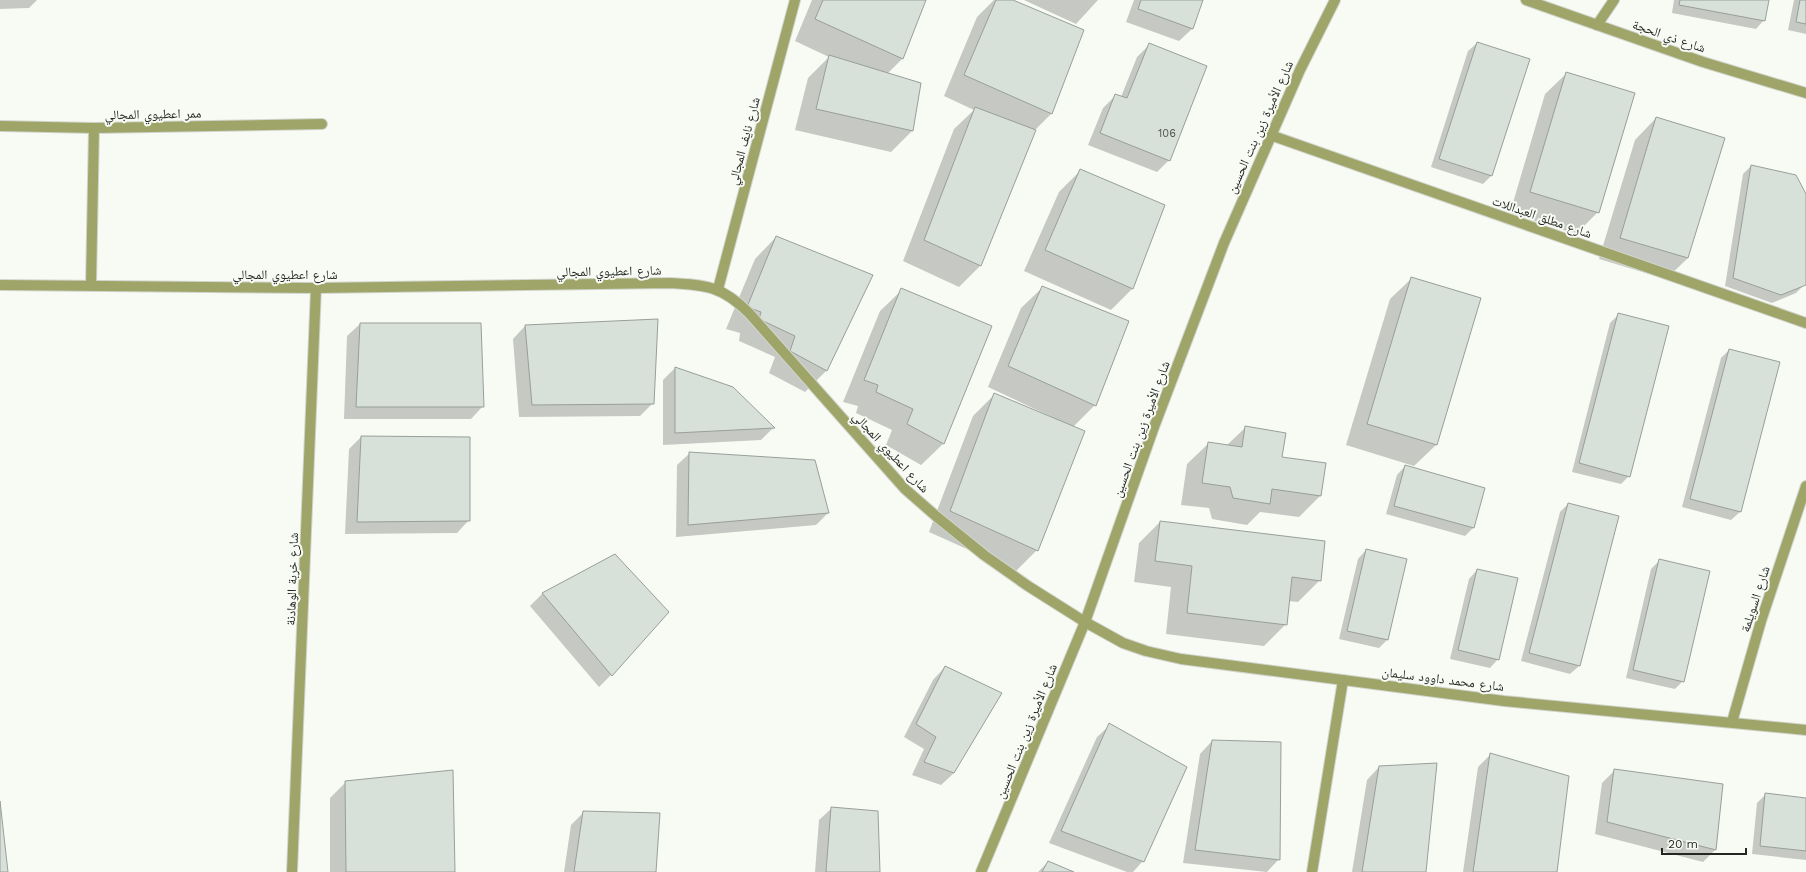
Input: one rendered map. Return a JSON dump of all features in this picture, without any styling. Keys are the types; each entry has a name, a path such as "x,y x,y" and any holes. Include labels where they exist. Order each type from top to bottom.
{"street":[{"name":"شارع نايف المجالي","path":"718,289 795,0"},
{"name":"شارع الأميرة زين بنت الحسين","path":"981,872 1086,622 1154,426 1221,250 1270,135 1335,0"},
{"name":"شارع ذي الحجة","path":"1526,0 1703,62 1806,93"},
{"path":"1597,25 1614,0"},
{"name":"ممر اعطيوي المجالي","path":"91,285 94,128 322,124"},
{"path":"0,126 94,128"},
{"name":"شارع مطلق العبداللات","path":"1270,135 1806,323"},
{"name":"شارع اعطيوي المجالي","path":"0,285 316,288 670,283 696,284 718,289 735,299 749,313 905,490 984,555 1028,586 1086,622"},
{"name":"شارع خربة الوهادنة","path":"292,872 316,288"},
{"name":"شارع السويلمة","path":"1732,722 1761,621 1805,497 1806,486"},
{"name":"شارع محمد داوود سليمان","path":"1086,622 1123,643 1146,651 1181,659 1504,700 1806,730"},
{"path":"1312,872 1343,680"}],"building":[{"path":"823,0 926,0 903,59 815,19"},
{"path":"996,0 1013,0 1084,30 1052,114 964,75"},
{"path":"1141,0 1203,0 1193,29 1138,9"},
{"path":"1680,0 1769,0 1765,21 1679,5"},
{"path":"1800,0 1806,0 1806,24 1796,22"},
{"path":"1477,42 1530,59 1492,176 1439,159"},
{"path":"1149,43 1207,66 1170,161 1100,133 1115,94 1127,98"},
{"path":"829,55 921,83 913,131 816,109"},
{"path":"1566,72 1635,93 1599,213 1530,192"},
{"path":"975,107 1036,130 981,266 924,240"},
{"path":"1656,117 1725,138 1688,258 1620,238"},
{"path":"1751,165 1796,175 1806,194 1806,285 1781,295 1733,278"},
{"path":"1080,169 1165,205 1133,289 1045,250"},
{"path":"776,236 873,275 827,371 790,351 795,336 759,319 761,312 747,307"},
{"path":"1411,277 1481,298 1437,445 1367,424"},
{"path":"1042,286 1129,321 1096,406 1008,366"},
{"path":"901,288 992,326 944,444 907,424 913,409 876,392 878,385 864,380"},
{"path":"1618,313 1669,326 1630,477 1579,463"},
{"path":"658,319 654,404 532,405 525,325"},
{"path":"360,323 481,323 484,407 356,407"},
{"path":"1729,349 1780,362 1741,512 1690,499"},
{"path":"675,367 733,387 775,428 675,433"},
{"path":"994,393 1085,431 1038,551 950,511"},
{"path":"1245,426 1286,433 1282,457 1326,463 1321,496 1272,489 1270,504 1233,498 1230,487 1202,483 1208,442 1242,447"},
{"path":"361,436 470,437 470,521 357,522"},
{"path":"689,452 815,460 829,513 688,525"},
{"path":"1405,465 1485,488 1474,528 1394,506"},
{"path":"1568,503 1619,516 1580,666 1529,653"},
{"path":"1160,521 1325,541 1321,581 1292,577 1287,625 1187,613 1192,566 1155,561"},
{"path":"1366,549 1407,559 1388,640 1347,631"},
{"path":"615,554 669,612 612,676 542,593"},
{"path":"1659,559 1710,571 1684,682 1633,670"},
{"path":"1477,569 1518,578 1499,660 1458,650"},
{"path":"945,666 1002,693 954,773 924,762 936,737 916,724"},
{"path":"1109,723 1187,767 1144,862 1061,831"},
{"path":"1212,740 1281,742 1280,860 1195,850"},
{"path":"1490,753 1569,776 1557,872 1473,872"},
{"path":"1437,763 1426,872 1362,872 1379,766"},
{"path":"1614,769 1723,784 1716,850 1607,822"},
{"path":"453,770 455,872 346,872 345,781"},
{"path":"1765,793 1806,798 1806,851 1760,846"},
{"path":"0,801 8,872 0,872"},
{"path":"831,807 878,811 880,872 826,872"},
{"path":"583,811 660,813 656,872 574,872"},
{"path":"1048,861 1074,872 1042,872"}]}
